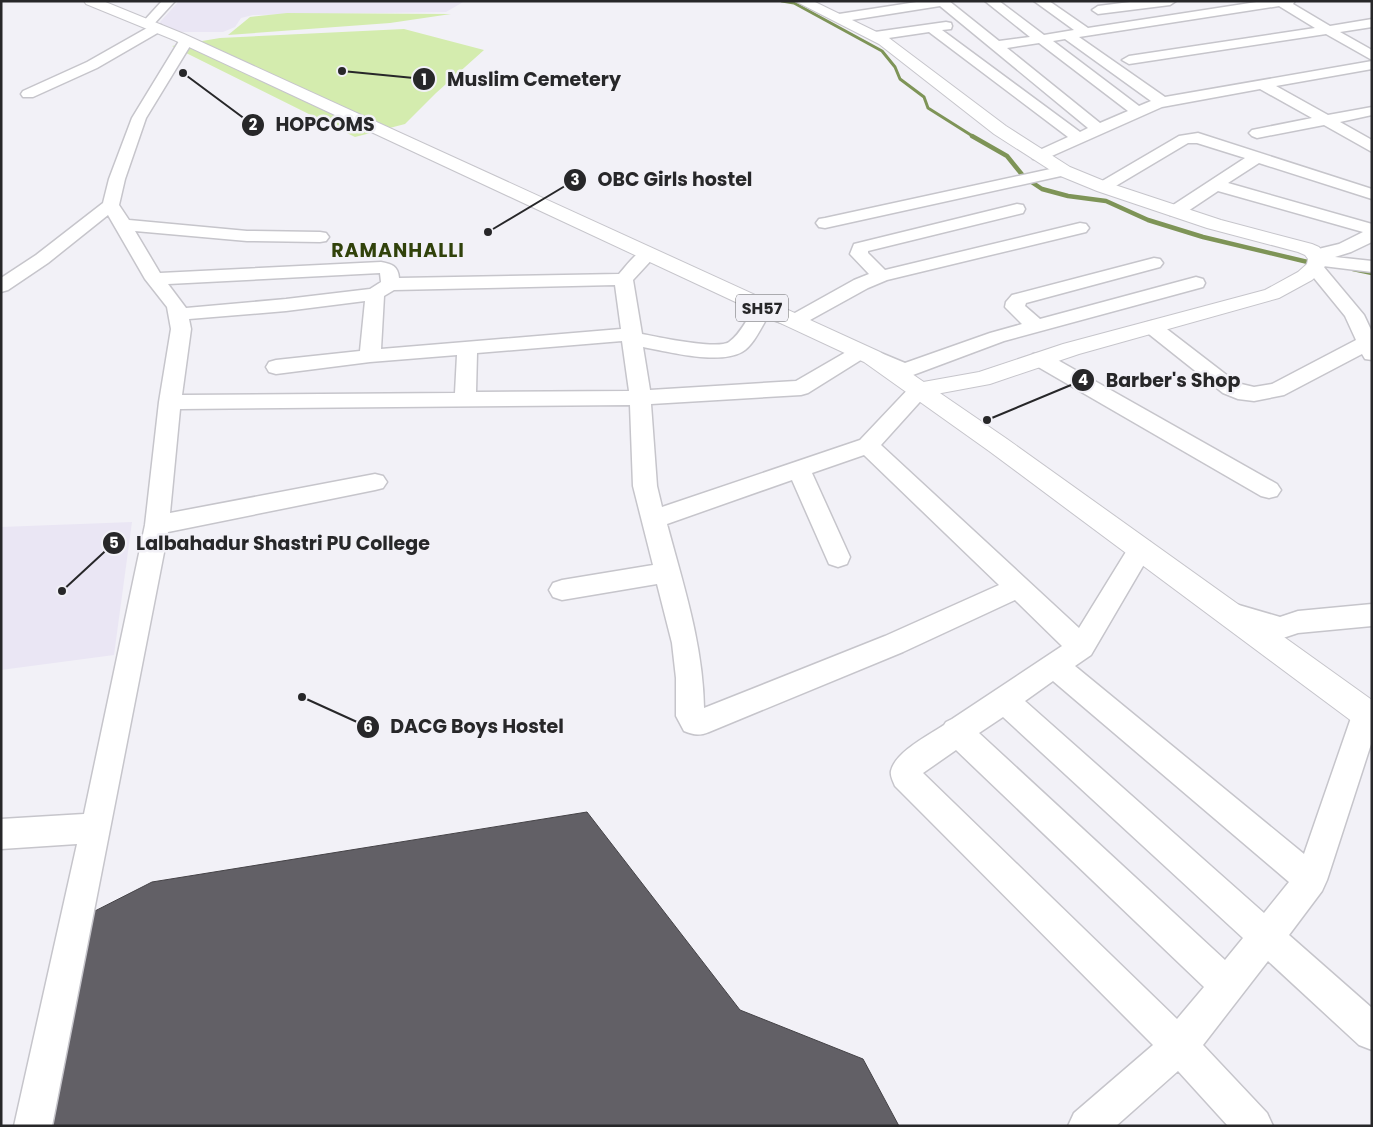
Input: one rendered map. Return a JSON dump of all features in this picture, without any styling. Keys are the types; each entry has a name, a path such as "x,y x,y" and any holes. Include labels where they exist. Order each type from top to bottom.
{"main road":[{"name":"SH57","path":"92,1 186,41 866,355 920,389 1331,688"},
{"path":"802,1 884,41 1000,130 1064,171 1103,187 1176,212 1305,248 1316,262 1305,276 1272,294 1040,359 982,379 920,389"}],"street":[{"path":"28,94 92,65 152,26 169,1"},
{"path":"991,1 1137,111"},
{"path":"1040,1 1105,43"},
{"path":"1098,10 1170,1"},
{"path":"839,18 941,2 1098,129"},
{"path":"995,46 1283,2 1324,29 1372,56"},
{"path":"875,36 966,23"},
{"path":"1144,71 1125,57 1372,23"},
{"path":"931,28 1080,139"},
{"path":"1068,35 1162,102"},
{"path":"1,286 42,259 111,205 139,118 186,41"},
{"path":"1039,156 1080,139 1137,111 1162,102 1372,65"},
{"path":"1262,84 1372,147"},
{"path":"1166,87 1182,98"},
{"path":"1256,133 1372,111"},
{"path":"1103,187 1184,138 1203,138 1372,194"},
{"path":"1176,212 1257,157"},
{"path":"826,223 1064,171"},
{"path":"1216,185 1372,229"},
{"path":"955,196 979,217"},
{"path":"33,1126 157,526 170,402 181,329 180,314 176,306 154,279 111,205"},
{"path":"882,276 859,254 860,248 1017,209"},
{"path":"121,225 247,236 320,238"},
{"path":"276,367 370,356 632,337 697,349 726,350 736,347 767,310 794,321 861,284 882,276 1080,228"},
{"path":"1316,262 1372,234"},
{"path":"1340,251 1372,256"},
{"path":"180,314 286,305 383,289 624,279 648,254"},
{"path":"1316,262 1372,267"},
{"path":"1152,327 1230,388 1238,392 1254,394 1277,390 1369,348 1354,315 1316,262"},
{"path":"1036,326 1015,307 1019,299 1154,263"},
{"path":"154,279 268,274 381,266 389,270 383,289 370,356"},
{"path":"624,279 640,398 645,486 685,643 690,678 690,716 694,722 699,722 894,644 1019,588"},
{"path":"170,402 640,398 737,394 801,388 866,355 905,371 998,337 1196,283"},
{"path":"465,400 468,348"},
{"path":"1040,359 1268,490"},
{"path":"653,519 868,445 920,389"},
{"path":"868,445 1081,647"},
{"path":"799,469 838,557"},
{"path":"157,526 375,482"},
{"path":"1141,550 1081,647 956,731 911,764 906,770 906,776 1179,1046 1254,1126"},
{"path":"562,590 668,572"},
{"path":"1227,612 1280,628 1298,622 1372,616"},
{"path":"1054,665 1311,880"},
{"path":"1087,1126 1179,1046 1311,880 1370,713 1331,688"},
{"path":"1003,700 1372,1032"},
{"path":"956,731 1227,986"},
{"path":"1,834 96,828"}],"shaded area":[{"path":"179,1 465,1 446,12 253,15 241,18 235,27 223,32 151,32"},
{"path":"132,522 114,655 1,670 1,527"}],"green space":[{"path":"287,13 451,14 390,23 228,35 250,17"},
{"path":"404,29 484,50 405,124 355,137 172,46 220,38"}],"building":[{"path":"587,812 740,1010 863,1059 899,1126 46,1126 87,915 152,882"}],"waterway":[{"path":"782,1 794,3 882,51 895,67 900,79 924,97 928,108 974,137"},
{"path":"972,136 1007,156 1024,177 1042,189 1068,196 1106,201 1148,220 1203,237 1316,264"},
{"path":"1353,269 1372,273"}],"place":[{"name":"Muslim Cemetery","path":"342,71"},
{"name":"HOPCOMS","path":"183,73"},
{"name":"OBC Girls hostel","path":"488,232"},
{"name":"Barber's Shop","path":"987,420"},
{"name":"Lalbahadur Shastri PU College","path":"62,591"},
{"name":"DACG Boys Hostel","path":"302,697"}],"district":[{"name":"RAMANHALLI","path":"398,250"}]}
